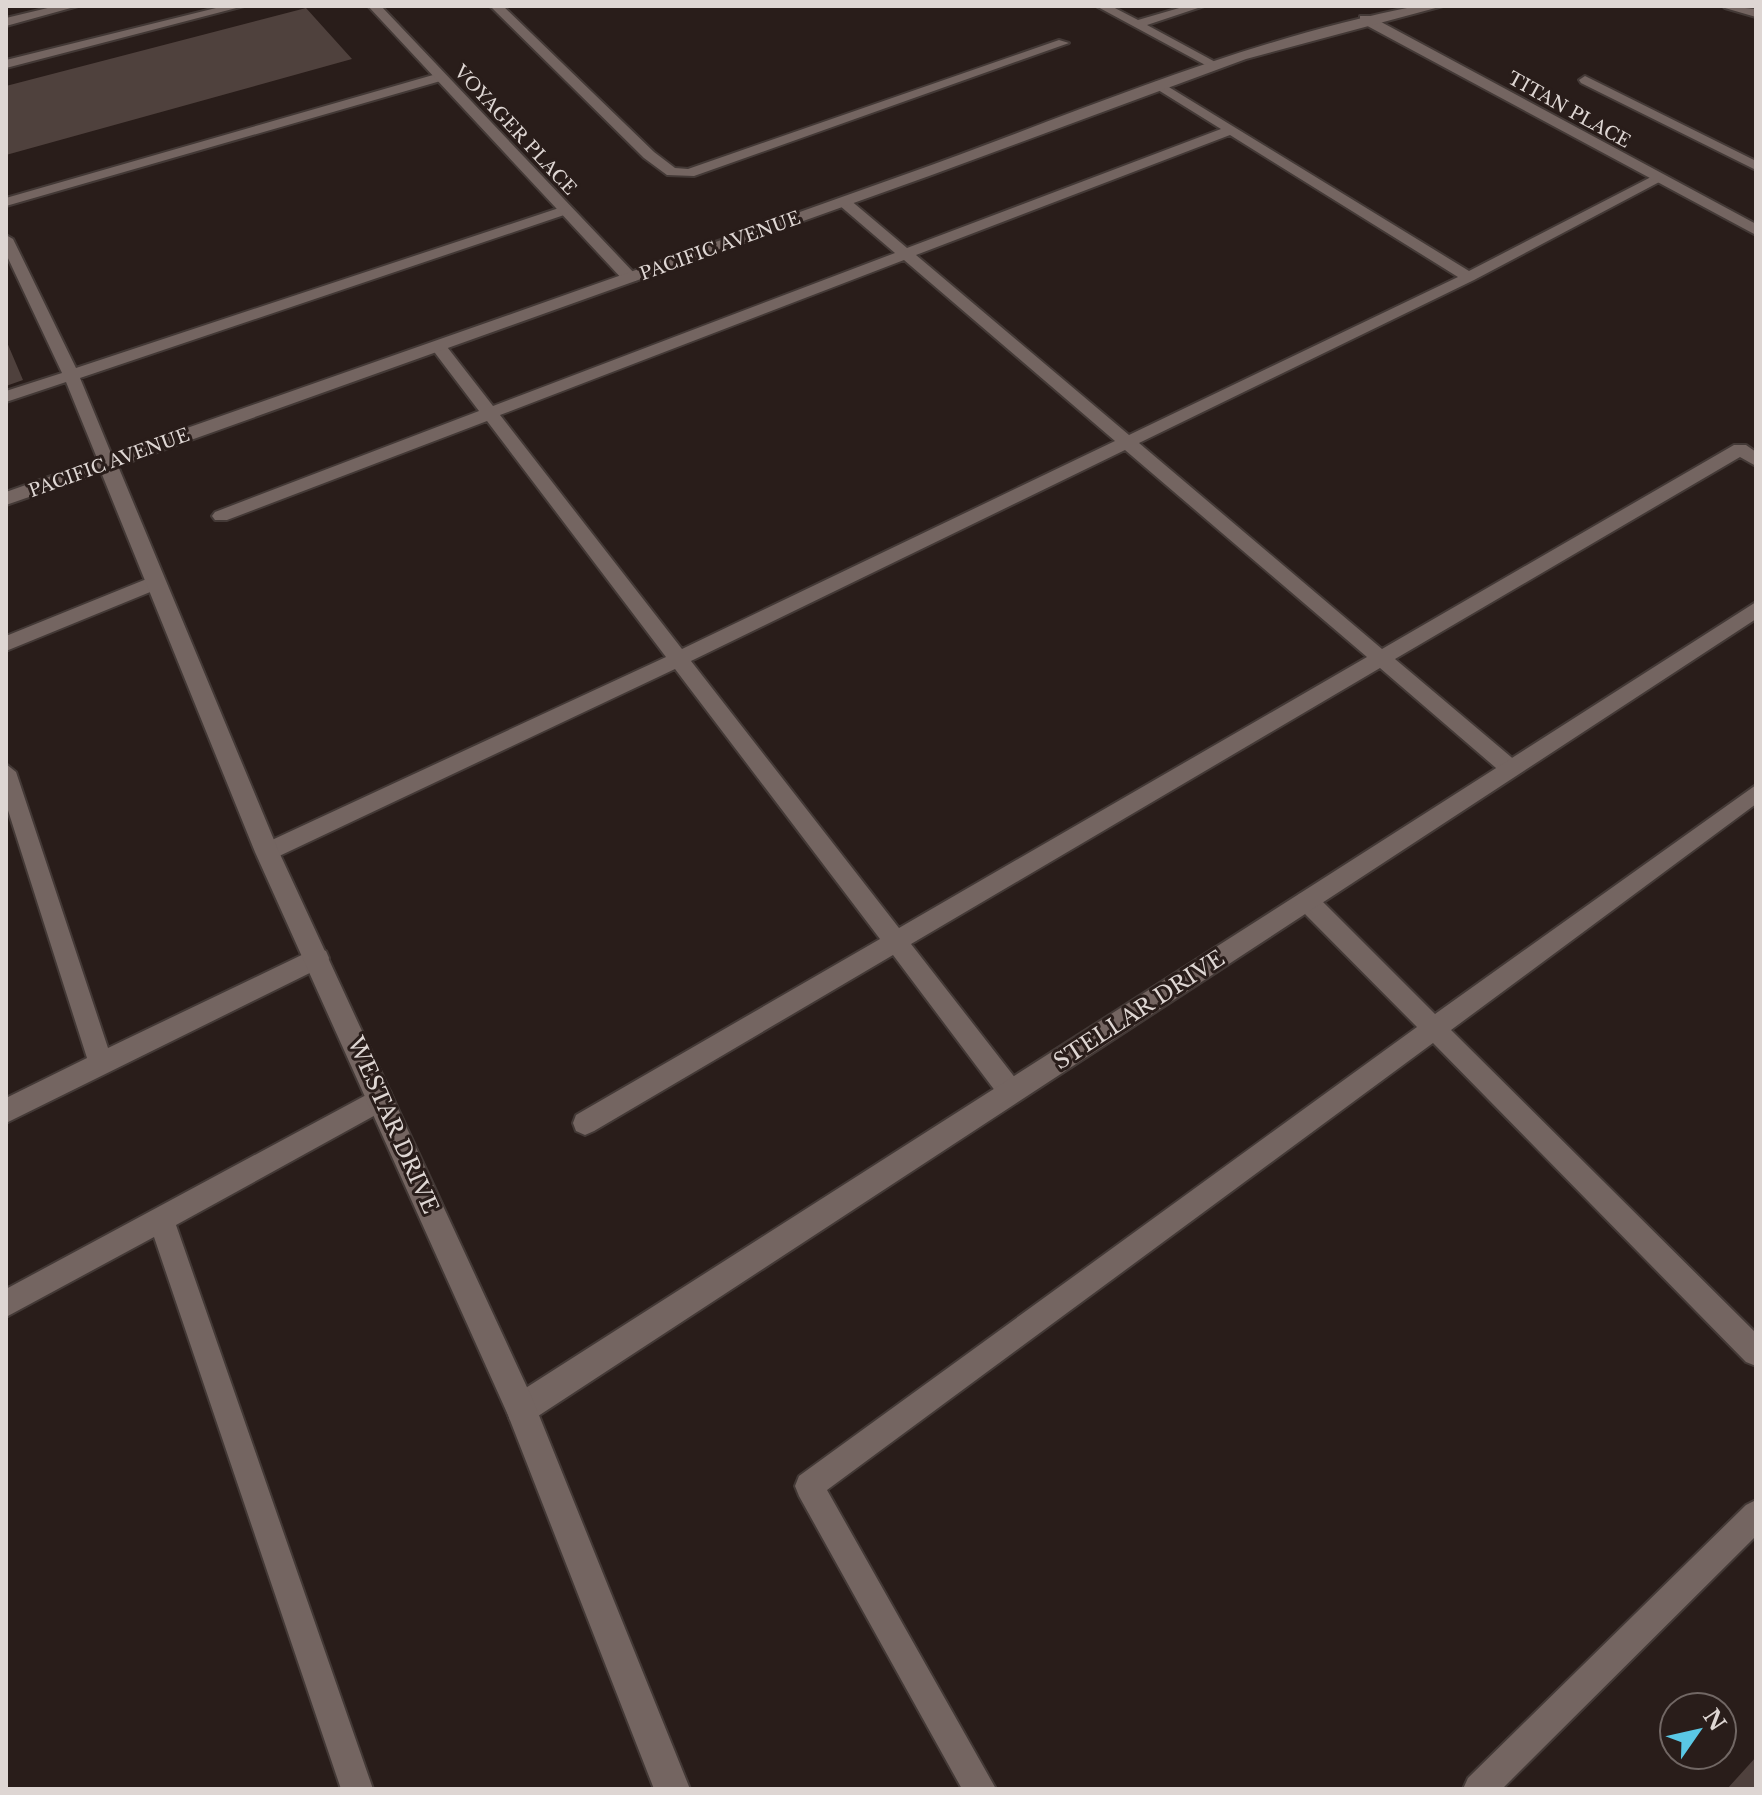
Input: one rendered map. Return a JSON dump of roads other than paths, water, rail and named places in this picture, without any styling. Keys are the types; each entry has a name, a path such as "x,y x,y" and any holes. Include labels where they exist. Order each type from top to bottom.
{"street":[{"path":"6,22 72,6"},
{"name":"VOYAGER PLACE","path":"374,6 630,278"},
{"name":"PACIFIC AVENUE","path":"6,499 844,202 1213,64 1298,35 1437,6"},
{"name":"TITAN PLACE","path":"1365,19 1756,230"},
{"name":"WESTAR DRIVE","path":"107,463 267,852 318,958 521,1409 672,1789"},
{"name":"STELLAR DRIVE","path":"521,1409 1756,609"}],"lane":[{"path":"6,64 238,6"},
{"path":"496,6 649,155 672,172 689,173 1063,43"},
{"path":"1102,6 1213,64"},
{"path":"1138,24 1198,6"},
{"path":"1729,6 1756,13"},
{"path":"6,202 440,77"},
{"path":"1585,80 1756,166"},
{"path":"1159,85 1469,277"},
{"path":"221,516 1233,129"},
{"path":"267,852 681,658 1124,441 1469,277 1658,179"},
{"path":"844,202 1510,768"},
{"path":"6,397 565,210"},
{"path":"6,239 71,375 107,463"},
{"path":"438,346 681,658 1011,1092"},
{"path":"585,1123 1751,450"},
{"path":"6,644 154,583"},
{"path":"6,772 101,1063"},
{"path":"980,1789 809,1486 1756,793"},
{"path":"1307,901 1756,1352"},
{"path":"6,1111 318,958"},
{"path":"6,1304 381,1099"},
{"path":"161,1219 357,1789"},
{"path":"1494,1784 1756,1515"}]}
